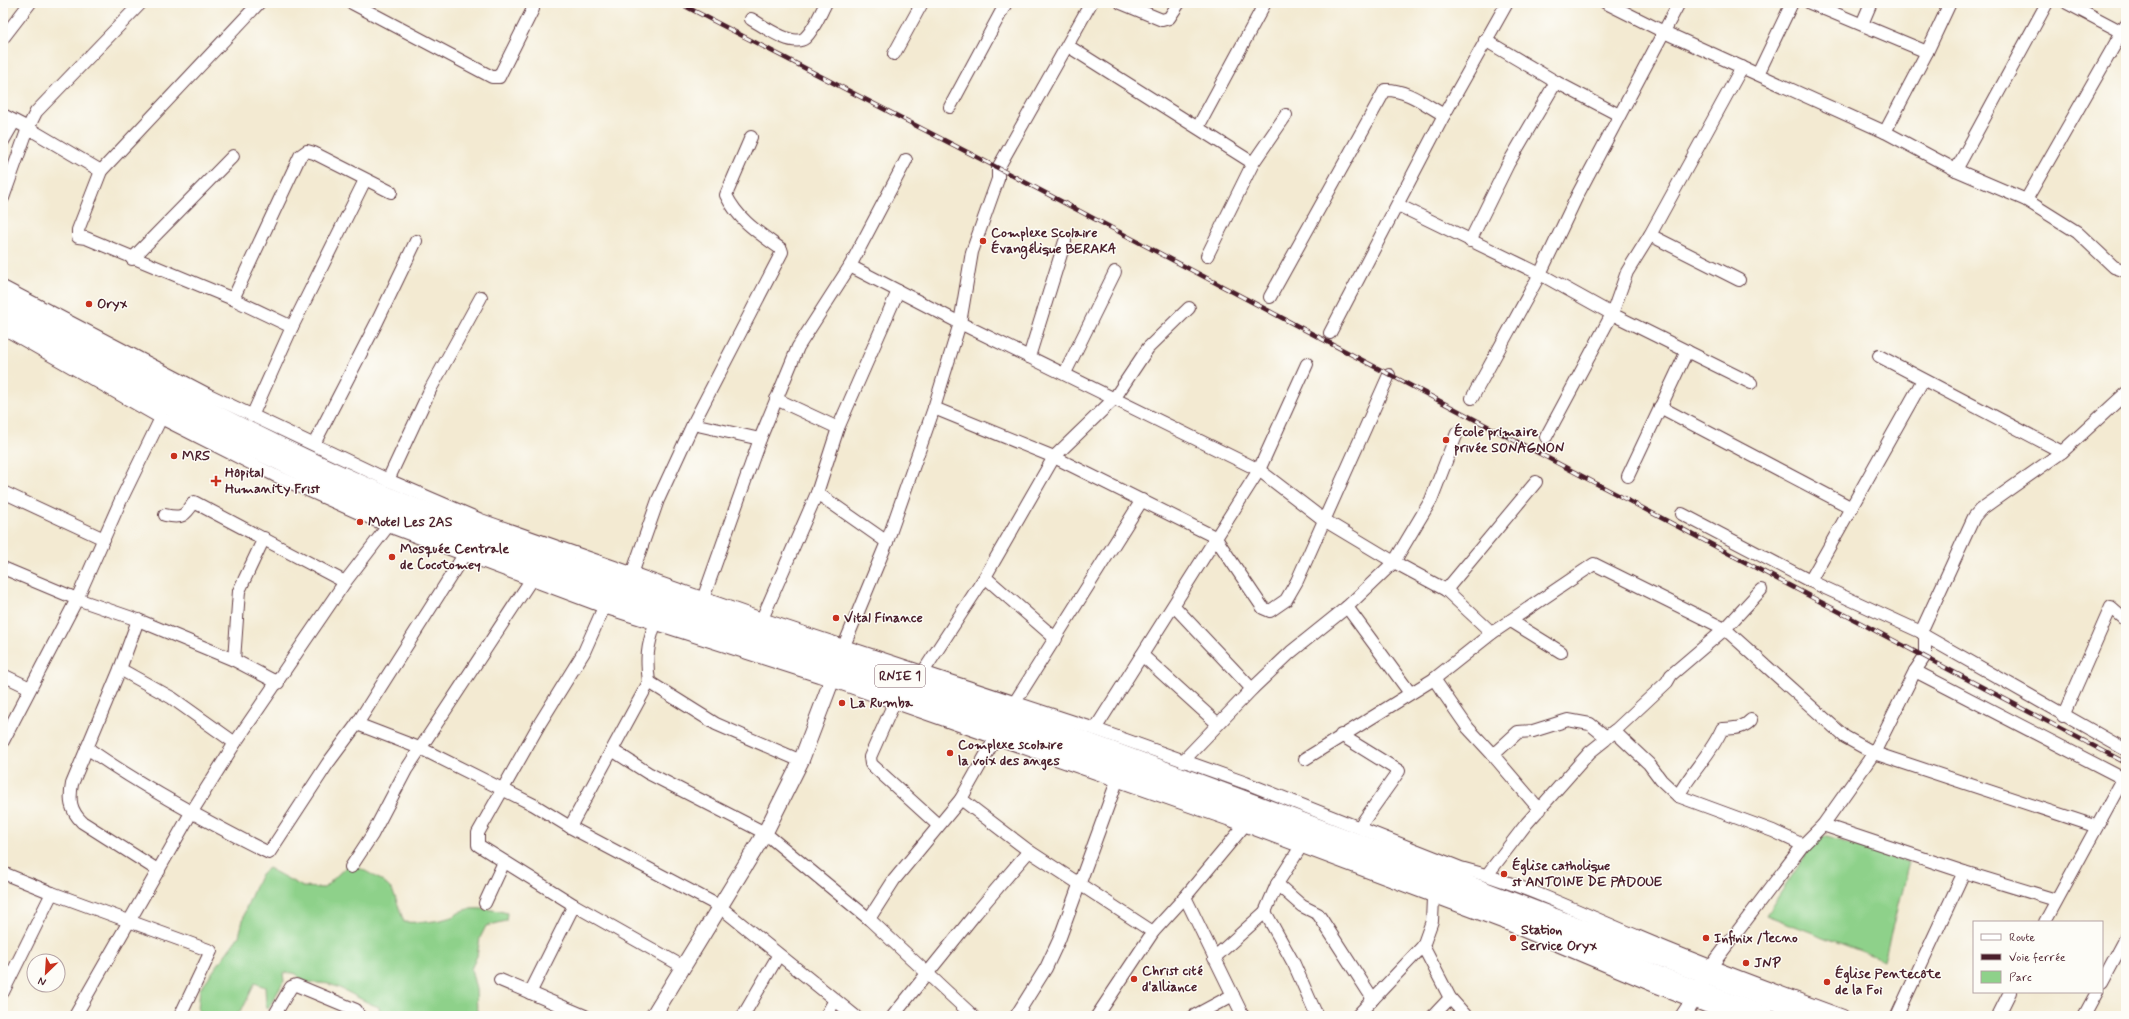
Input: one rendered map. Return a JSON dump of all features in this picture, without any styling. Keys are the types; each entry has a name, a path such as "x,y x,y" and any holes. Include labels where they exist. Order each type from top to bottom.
{"highway":[{"name":"RNIE 1","path":"3,302 200,407 399,500 458,524 838,663 1511,914 1696,996 1767,1016"},
{"name":"RNIE 1","path":"3,316 179,412 280,462 392,513 452,538 598,591 838,663 1240,797 1708,971 1813,1016"}],"main road":[{"path":"653,1016 682,966 765,833 801,761 838,663"},
{"path":"1683,1016 1696,996 1708,971"}],"street":[{"path":"3,38 30,3"},
{"path":"3,198 28,128 36,112 141,3"},
{"path":"259,3 101,171 78,237 86,238 132,259 232,299 292,327"},
{"path":"352,3 492,76 499,77 533,9"},
{"path":"751,19 787,39 798,41 808,34 826,3"},
{"path":"894,54 922,3"},
{"path":"950,106 1006,3"},
{"path":"838,663 887,542 934,408 960,323 972,252 998,179 998,168 1091,3"},
{"path":"1121,3 1162,20 1169,18 1179,3"},
{"path":"1198,127 1265,3"},
{"path":"1330,333 1444,115 1507,3"},
{"path":"1606,3 1664,32 1885,132 1956,170 2026,200 2077,232 2114,267 2126,272"},
{"path":"1472,398 1540,274 1619,115 1679,3"},
{"path":"1758,74 1792,3"},
{"path":"1810,3 1927,52"},
{"path":"1862,24 1872,3"},
{"path":"1885,132 1927,52 1950,3"},
{"path":"1956,170 2047,3"},
{"path":"2026,200 2124,30 2067,3"},
{"path":"1485,40 1556,82 1619,115"},
{"path":"1068,46 1253,163"},
{"path":"1546,437 1612,314 1627,272 1650,235 1742,67"},
{"path":"1470,241 1508,164 1556,82"},
{"path":"1270,297 1385,90 1394,90 1419,101 1444,115"},
{"path":"3,115 101,171"},
{"path":"1207,256 1253,163 1286,115"},
{"path":"3,141 14,122"},
{"path":"632,574 658,500 693,424 782,252 781,249 750,227 736,214 726,195 751,137"},
{"path":"232,299 300,156 307,151 314,153 391,192"},
{"path":"132,259 233,156"},
{"path":"703,598 760,439 798,347 850,266 906,160"},
{"path":"252,416 292,327 365,180"},
{"path":"1398,205 1540,274 1612,314 1751,383"},
{"path":"1650,235 1739,280"},
{"path":"314,444 377,322 416,241"},
{"path":"1029,357 1065,241"},
{"path":"850,266 960,323 1259,470 1324,520 1394,562 1446,590 1492,633"},
{"path":"1064,373 1115,272"},
{"path":"3,286 174,378 388,480 481,520 762,619 838,663 894,703 996,737 1244,826 1433,898 1507,924 1696,996 1731,1016"},
{"path":"762,619 817,493 838,428 898,291"},
{"path":"388,480 431,388 481,297"},
{"path":"923,672 985,577 1054,457 1114,399 1148,348 1189,308"},
{"path":"3,328 162,418 274,475 388,526 464,555 604,607 655,624 838,663 923,672 1095,728 1360,826 1462,868 1487,875 1708,971 1843,1016"},
{"path":"1628,476 1688,351"},
{"path":"1879,356 2062,452"},
{"path":"1095,728 1174,606 1215,537 1259,470 1307,364"},
{"path":"934,408 1054,457 1215,537 1263,608 1270,611 1286,600 1297,581 1389,375"},
{"path":"1810,580 1923,380"},
{"path":"1708,971 1803,845 1823,825 1874,753 1924,656 1923,634 1974,517 1985,506 2062,452 2126,393"},
{"path":"776,399 838,428"},
{"path":"1660,407 1852,508"},
{"path":"3,741 77,599 162,418"},
{"path":"693,424 760,439"},
{"path":"1183,761 1252,689 1291,652 1347,607 1394,562 1431,500 1457,433"},
{"path":"1446,590 1536,482"},
{"path":"3,492 104,539"},
{"path":"817,493 887,542"},
{"path":"1015,702 1142,500"},
{"path":"165,515 177,518 181,517 188,511 194,502 345,582"},
{"path":"1682,514 1810,580 1923,634 2063,716 2125,745"},
{"path":"76,1016 190,814 235,743 278,683 345,582 388,526"},
{"path":"234,660 239,591 264,538"},
{"path":"87,748 132,780 190,814 269,853 328,763 357,724 464,555"},
{"path":"1306,759 1341,735 1434,679 1492,633 1594,564 1725,629 1845,737 1874,753 2095,826"},
{"path":"3,568 77,599 138,620 234,660 278,683"},
{"path":"985,577 1056,639"},
{"path":"351,867 372,835 406,770 422,748 531,580"},
{"path":"1487,875 1528,822 1590,752 1667,682 1671,675 1725,629 1761,590"},
{"path":"1174,606 1252,689"},
{"path":"604,607 584,652 502,790 478,834 478,844 504,862 574,905 682,966"},
{"path":"1347,607 1410,693"},
{"path":"2063,716 2111,607 2126,620"},
{"path":"138,620 120,669 72,784 70,803 74,814 82,822 159,871"},
{"path":"1511,621 1561,652"},
{"path":"570,827 649,682 646,658 655,624"},
{"path":"1142,655 1218,724"},
{"path":"120,669 172,698 235,743"},
{"path":"1915,671 2124,780 2095,826 2046,921"},
{"path":"3,675 30,688"},
{"path":"1434,679 1468,728 1540,810"},
{"path":"649,682 716,724 801,761"},
{"path":"894,703 870,757 871,764 938,825"},
{"path":"1493,755 1518,732 1533,731 1568,720 1590,724 1606,737 1614,731"},
{"path":"1678,796 1686,780 1716,742 1722,729 1746,726 1751,720"},
{"path":"357,724 422,748 534,805 570,827 719,906 778,956 855,1016"},
{"path":"1614,731 1649,764 1661,780 1678,796 1773,831 1803,845"},
{"path":"1341,735 1398,771 1360,826"},
{"path":"869,919 894,880 938,825 962,799 996,737"},
{"path":"612,750 648,773 765,833 869,919 927,971 973,1016"},
{"path":"1016,1016 1046,968 1081,884 1117,781"},
{"path":"962,799 1029,851 1153,932"},
{"path":"1823,825 1964,872 2056,900"},
{"path":"1096,1016 1153,932 1185,898 1244,826"},
{"path":"1214,958 1264,912 1277,884 1300,848"},
{"path":"893,1016 927,971 1029,851"},
{"path":"485,903 504,862"},
{"path":"1897,1016 1964,872"},
{"path":"3,873 52,893 211,951 180,1016"},
{"path":"1277,884 1302,906 1318,914 1373,999"},
{"path":"3,992 52,893"},
{"path":"1185,898 1243,1016"},
{"path":"1357,1016 1423,946 1432,921 1433,898"},
{"path":"530,993 574,905"},
{"path":"1264,912 1294,964 1317,1016"},
{"path":"2103,980 2126,937"},
{"path":"1423,946 1450,998 1466,1016"},
{"path":"743,1016 778,956"},
{"path":"500,980 585,1016"},
{"path":"274,1016 291,987 296,985 356,1010 359,1016"},
{"path":"1998,1016 2010,993"},
{"path":"2084,1016 2096,993"},
{"path":"1194,1016 1233,995"},
{"path":"1433,1016 1450,998"},
{"path":"826,1016 835,1000"}],"green space":[{"path":"1824,836 1909,862 1884,960 1766,915 1815,841"},
{"path":"350,863 366,871 391,889 404,922 442,920 469,909 486,909 507,913 506,921 486,926 480,938 477,956 471,969 476,989 477,1012 488,1016 380,1016 379,1007 338,987 329,984 303,981 294,973 283,973 284,981 268,1009 266,1005 265,987 255,983 244,1006 236,1016 204,1016 198,1009 200,989 239,936 246,908 261,874 268,868 303,887 324,888"}],"railway":[{"path":"679,3 998,168 2126,763"}],"place":[{"name":"Complexe Scolaire Évangélique BERAKA","path":"983,241"},
{"name":"Oryx","path":"89,304"},
{"name":"École primaire privée SONAGNON","path":"1446,440"},
{"name":"MRS","path":"174,456"},
{"name":"Hôpital Humanity Frist","path":"216,481"},
{"name":"Motel Les 2AS","path":"360,522"},
{"name":"Mosquée Centrale de Cocotomey","path":"392,557"},
{"name":"Vital Finance","path":"836,618"},
{"name":"La Rumba","path":"842,703"},
{"name":"Complexe scolaire la voix des anges","path":"950,753"},
{"name":"Église catholique st ANTOINE DE PADOUE","path":"1504,874"},
{"name":"Station Service Oryx","path":"1513,938"},
{"name":"Infinix /Tecno","path":"1706,938"},
{"name":"JNP","path":"1746,963"},
{"name":"Christ cité d'alliance","path":"1134,979"},
{"name":"Église Pentecôte de la Foi","path":"1827,982"}]}
